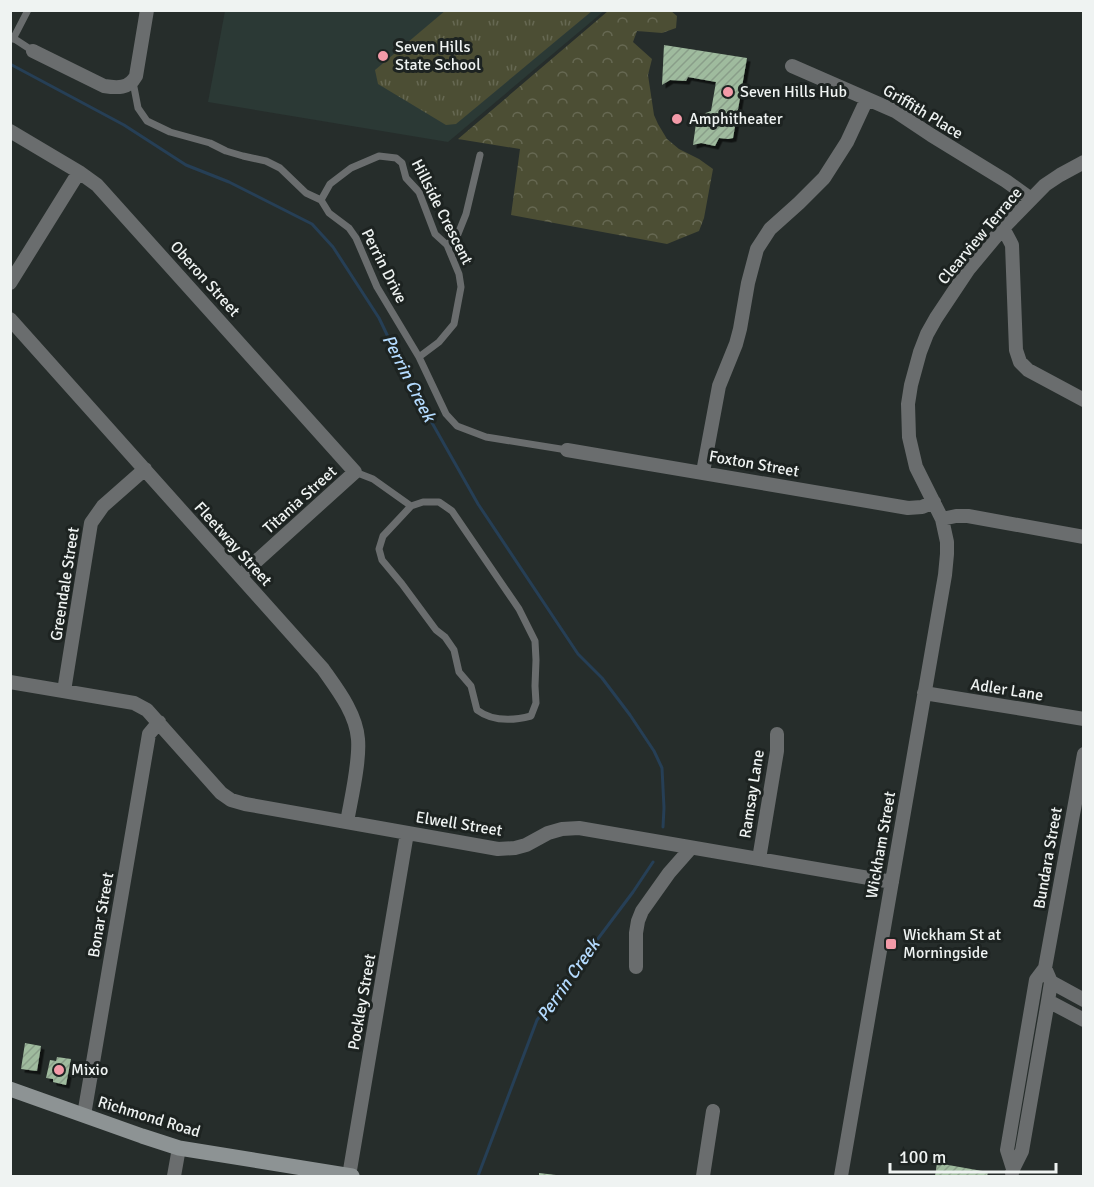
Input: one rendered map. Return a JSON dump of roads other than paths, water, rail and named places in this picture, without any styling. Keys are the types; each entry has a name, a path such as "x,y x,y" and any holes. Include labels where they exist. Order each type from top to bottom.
{"main road":[{"name":"Richmond Road","path":"10,1089 179,1148 351,1176"}],"street":[{"path":"33,51 104,86 125,87 132,82 138,70 147,10"},
{"name":"Griffith Place","path":"792,66 895,111 1031,199"},
{"path":"703,472 719,386 736,344 757,249 770,229 824,178 847,142 867,99"},
{"name":"Oberon Street","path":"10,131 97,185 356,472"},
{"name":"Clearview Terrace","path":"942,519 916,467 909,437 908,404 914,371 927,334 968,270 1003,228 1045,185 1083,162"},
{"path":"10,283 79,172"},
{"path":"1003,228 1012,245 1016,350 1020,362 1028,370 1083,400"},
{"name":"Fleetway Street","path":"10,319 323,669 345,703 355,724 358,739 357,762 347,822"},
{"name":"Foxton Street","path":"567,450 908,508 922,507 934,502"},
{"name":"Greendale Street","path":"64,691 91,523 103,506 145,469"},
{"name":"Titania Street","path":"240,576 356,472"},
{"path":"942,519 968,516 1083,537"},
{"name":"Wickham Street","path":"841,1176 947,554 942,519"},
{"name":"Elwell Street","path":"10,682 134,704 147,710 221,793 231,800 245,804 498,849 516,848 548,833 579,828 892,882"},
{"name":"Adler Lane","path":"924,693 1083,719"},
{"name":"Bonar Street","path":"84,1115 148,740 159,722"},
{"name":"Ramsay Lane","path":"759,859 777,751 777,734"},
{"name":"Bundara Street","path":"1012,1173 1007,1150 1036,980 1045,968 1083,754"},
{"name":"Pockley Street","path":"351,1176 407,833"},
{"path":"636,967 636,933 642,911 669,873 691,848"},
{"path":"1045,968 1051,982 1083,999"},
{"name":"Bundara Street","path":"1012,1173 1022,1151 1051,982"},
{"path":"1048,1001 1083,1020"},
{"path":"703,1176 713,1111"},
{"path":"174,1176 179,1148"}],"lane":[{"path":"28,10 21,26 12,37 33,51"},
{"name":"Perrin Drive","path":"132,82 138,108 147,121 170,132 210,143 226,151 266,161 280,168 306,193 321,200 329,213 349,228 356,237 377,287 418,357 446,414 457,426 486,437 567,450"},
{"path":"447,245 458,234 466,214 480,155"},
{"name":"Hillside Crescent","path":"321,200 330,184 351,168 380,156 396,158 402,163 406,177 419,192 435,234 447,245 462,287 454,324 440,342 418,357"},
{"path":"356,472 373,479 411,506"},
{"path":"423,502 440,502 452,511 519,609 535,641 536,703 531,716 517,720 487,717 477,710 471,686 459,672 454,650 382,560 380,549 383,536 411,506 423,502"}],"waterway":[{"name":"Perrin Creek","path":"10,64 124,125 186,165 229,182 312,224 333,247 379,318 414,391 478,504 578,654 602,678 654,751 662,768 663,827"},
{"name":"Perrin Creek","path":"478,1176 537,1020 653,862"}],"place":[{"name":"Seven Hills State School","path":"383,56"},
{"name":"Seven Hills Hub","path":"728,92"},
{"name":"Amphitheater","path":"677,119"},
{"name":"Wickham St at Morningside","path":"891,944"},
{"name":"Mixio","path":"59,1070"}]}
